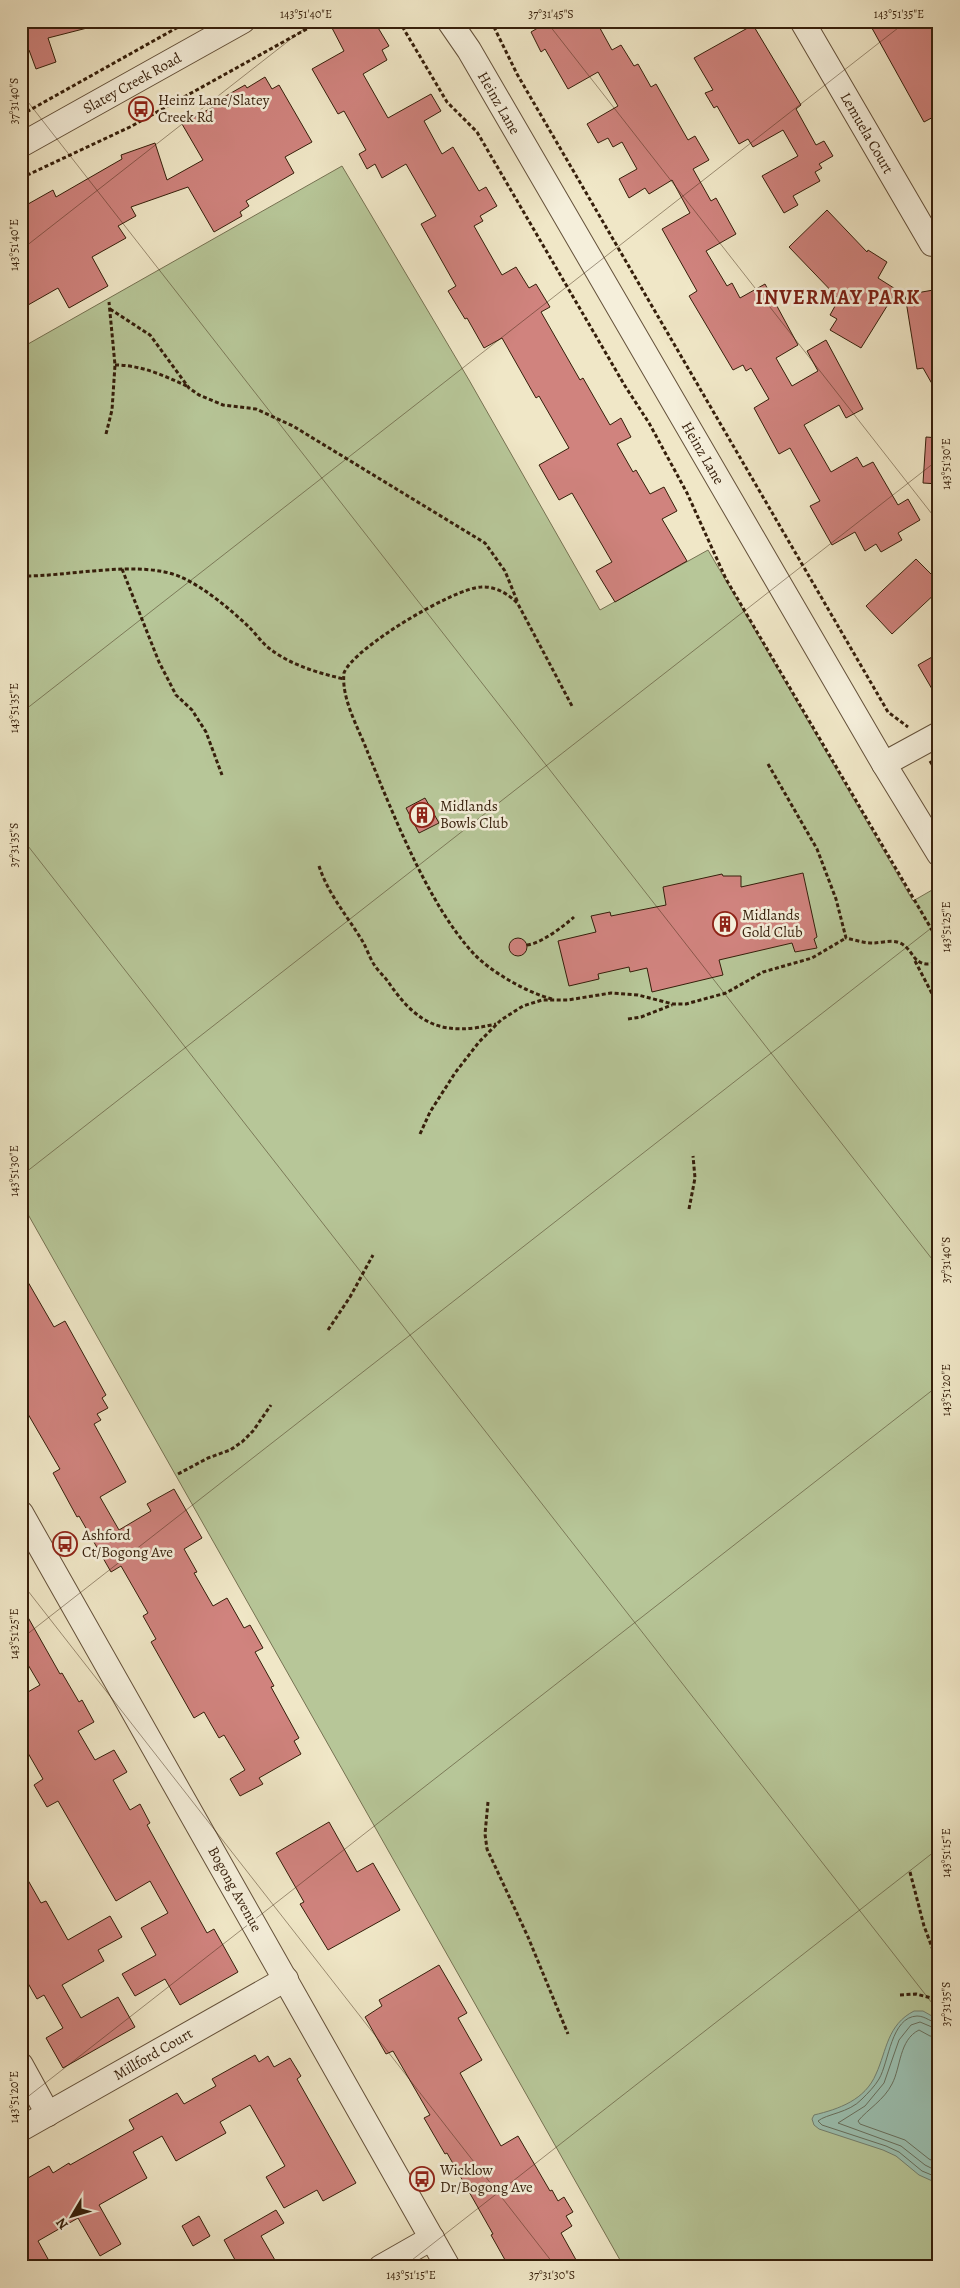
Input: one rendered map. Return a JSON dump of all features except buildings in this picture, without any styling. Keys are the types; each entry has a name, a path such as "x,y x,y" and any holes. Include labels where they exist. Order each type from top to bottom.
{"street":[{"name":"Slatey Creek Road","path":"21,145 243,21"},
{"name":"Heinz Lane","path":"449,21 469,50"},
{"name":"Heinz Lane","path":"455,21 469,50 884,764 939,854"},
{"name":"Lemuela Court","path":"802,21 932,244"},
{"path":"884,764 929,739"},
{"name":"Bogong Avenue","path":"23,1520 448,2267"},
{"name":"Millford Court","path":"21,2129 286,1980"},
{"path":"21,2065 48,2114"},
{"path":"381,2267 432,2238"}],"path":[{"path":"21,115 189,21"},
{"path":"21,178 130,127 321,21"},
{"path":"399,21 447,102 478,132 625,386 650,422 687,493 726,580 939,942"},
{"path":"491,21 516,74 888,712 929,739 939,775"},
{"path":"106,434 112,410 115,365 109,302"},
{"path":"110,309 150,335 189,388"},
{"path":"115,365 143,368 189,388 213,402 256,409 293,426 485,543 505,571 520,607 572,706"},
{"path":"21,576 61,575 122,569 152,570 180,577 220,603 247,625 268,648 281,657 297,665 344,679"},
{"path":"122,569 159,662 176,695 192,710 206,732 222,775"},
{"path":"520,607 506,594 492,588 478,587 457,593 405,622 372,645 348,666 344,679 345,693 399,825 424,876 458,934 476,956 493,970 531,991 552,999"},
{"path":"768,764 820,854 836,900 846,938"},
{"path":"319,866 327,885 364,943 375,966 396,995 413,1012 435,1026 448,1029 497,1024"},
{"path":"527,945 534,944 562,928 574,916"},
{"path":"420,1134 430,1112 455,1073 497,1024 523,1006 552,999 568,1000 619,993 673,1004 686,1004 722,994 763,972 812,958 846,938 870,943 897,942 904,946 914,959 939,1007"},
{"path":"914,959 925,964 939,962"},
{"path":"628,1019 641,1017 673,1004"},
{"path":"689,1209 695,1178 693,1156"},
{"path":"328,1330 350,1297 373,1255"},
{"path":"178,1474 208,1458 230,1450 242,1442 253,1431 271,1405"},
{"path":"488,1802 485,1834 487,1849 521,1921 568,2034"},
{"path":"910,1872 924,1926 939,1966"},
{"path":"900,1996 916,1994 939,2000"}],"shaded area":[{"path":"342,166 469,380 600,610 708,550 913,901 939,886 939,2267 624,2267 21,1202 21,348"}],"water":[{"path":"914,2011 923,2011 939,2020 939,2184 919,2175 896,2156 883,2150 819,2129 814,2125 812,2119 814,2115 833,2110 850,2102 865,2091 876,2074 893,2031 898,2023"}],"place":[{"name":"Heinz Lane/Slatey Creek Rd","path":"141,109"},
{"name":"Midlands Bowls Club","path":"422,815"},
{"name":"Midlands Gold Club","path":"725,924"},
{"name":"Ashford Ct/Bogong Ave","path":"65,1544"},
{"name":"Wicklow Dr/Bogong Ave","path":"422,2179"}],"district":[{"name":"INVERMAY PARK","path":"838,297"}]}
